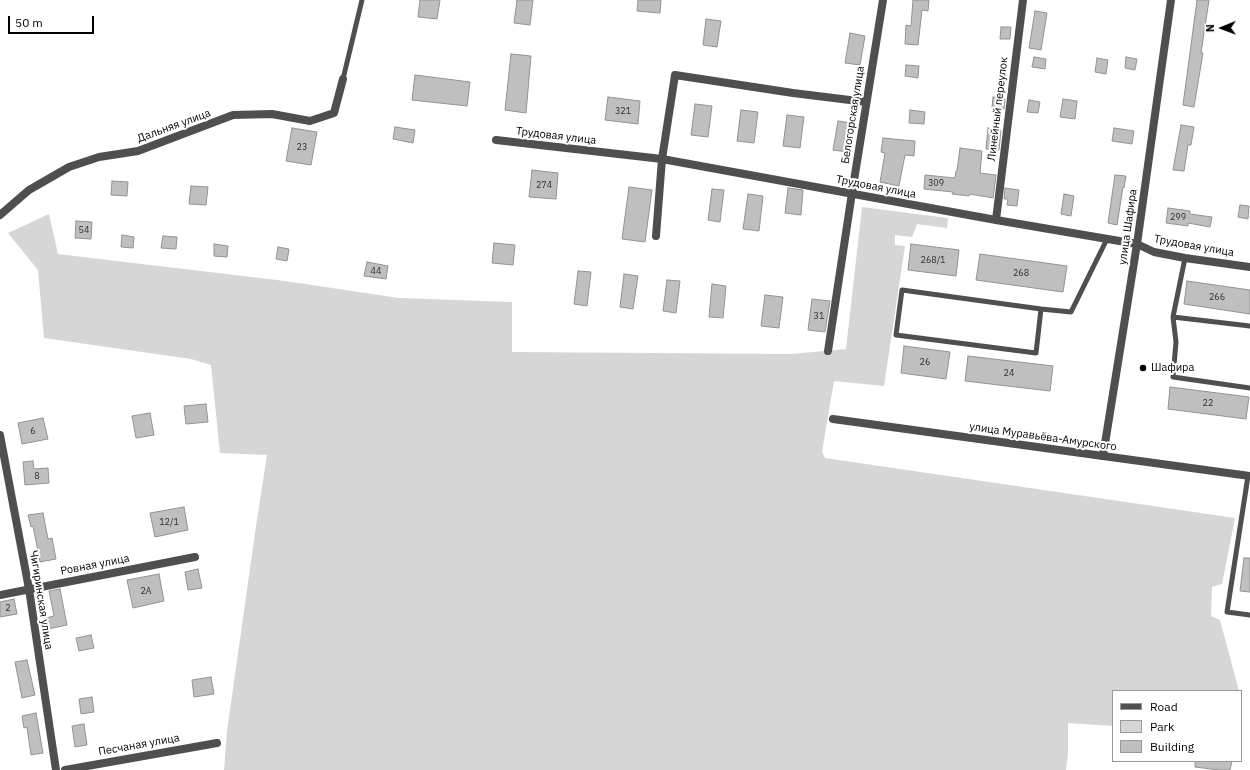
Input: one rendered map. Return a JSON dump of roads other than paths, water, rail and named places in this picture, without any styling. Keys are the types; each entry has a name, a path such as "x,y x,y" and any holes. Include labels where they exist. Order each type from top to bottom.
{"street":[{"name":"Белогорская улица","path":"828,351 883,0"},
{"name":"Линейный переулок","path":"996,220 1022,0"},
{"name":"улица Шафира","path":"1103,456 1137,244 1171,0"},
{"path":"656,236 662,159 676,75 793,93 866,102"},
{"name":"Дальняя улица","path":"0,215 29,190 69,166 100,157 138,151 233,115 272,114 310,121 334,113 343,79"},
{"name":"Трудовая улица","path":"496,140 662,159 996,220 1137,244 1154,252 1184,258 1250,267"},
{"name":"улица Муравьёва-Амурского","path":"833,419 1249,476"},
{"name":"Чигиринская улица","path":"0,435 29,589 56,770"},
{"name":"Ровная улица","path":"0,595 195,557"},
{"name":"Песчаная улица","path":"65,770 217,743"}],"lane":[{"path":"343,79 362,0"},
{"path":"1040,308 1036,353 896,335 902,290 1071,312 1108,239"},
{"path":"1184,258 1173,317 1176,342 1173,377 1250,388"},
{"path":"1173,317 1250,326"},
{"path":"1249,476 1227,612 1250,615"}],"place":[{"name":"Шафира","path":"1143,368"}]}
